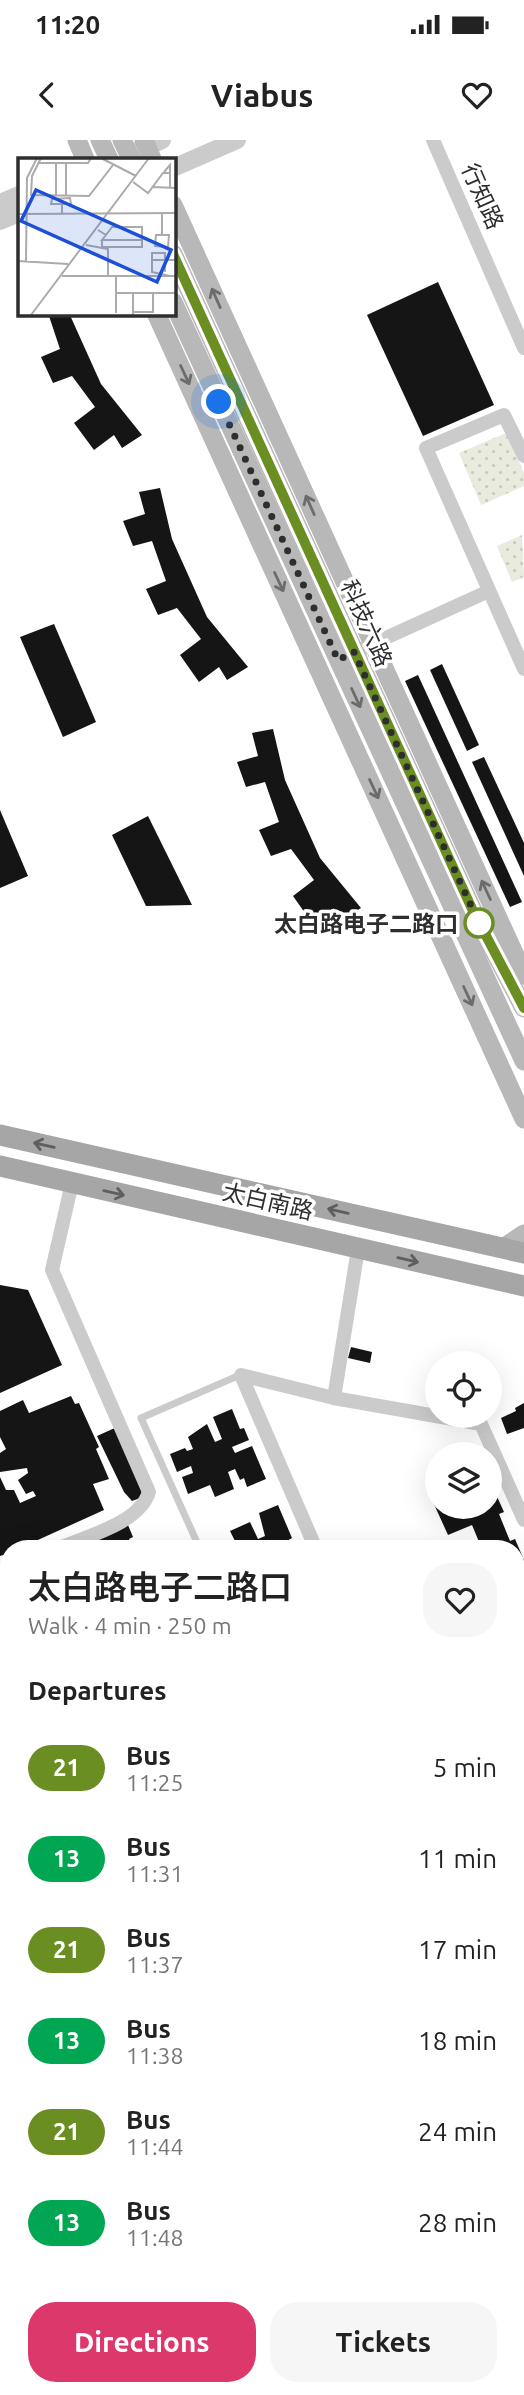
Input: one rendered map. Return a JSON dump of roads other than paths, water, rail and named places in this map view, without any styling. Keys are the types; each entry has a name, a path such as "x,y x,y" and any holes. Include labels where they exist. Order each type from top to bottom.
{"main road":[{"path":"77,140 85,158"},
{"path":"175,209 524,975"},
{"name":"科技六路","path":"175,259 524,1061"},
{"name":"科技六路","path":"175,306 346,656 524,1008"},
{"path":"157,315 524,1119"},
{"name":"太白南路","path":"0,1135 524,1253"},
{"name":"太白南路","path":"0,1166 524,1286"},
{"path":"503,1248 524,1234"}],"street":[{"path":"175,167 237,140"},
{"name":"行知路","path":"433,140 524,348"},
{"path":"104,154 141,149"},
{"path":"0,203 18,195"},
{"path":"0,221 18,213"},
{"path":"524,456 504,415 426,448 524,669"},
{"path":"346,656 489,591"},
{"path":"72,1183 52,1270 149,1492 145,1506 132,1515 77,1540"},
{"path":"334,1398 358,1249"},
{"path":"241,1375 334,1398 481,1424 524,1520"},
{"path":"241,1375 312,1540"}],"lane":[{"path":"196,1540 141,1418 241,1375"}],"place":[{"name":"太白路电子二路口","path":"479,923"}]}
